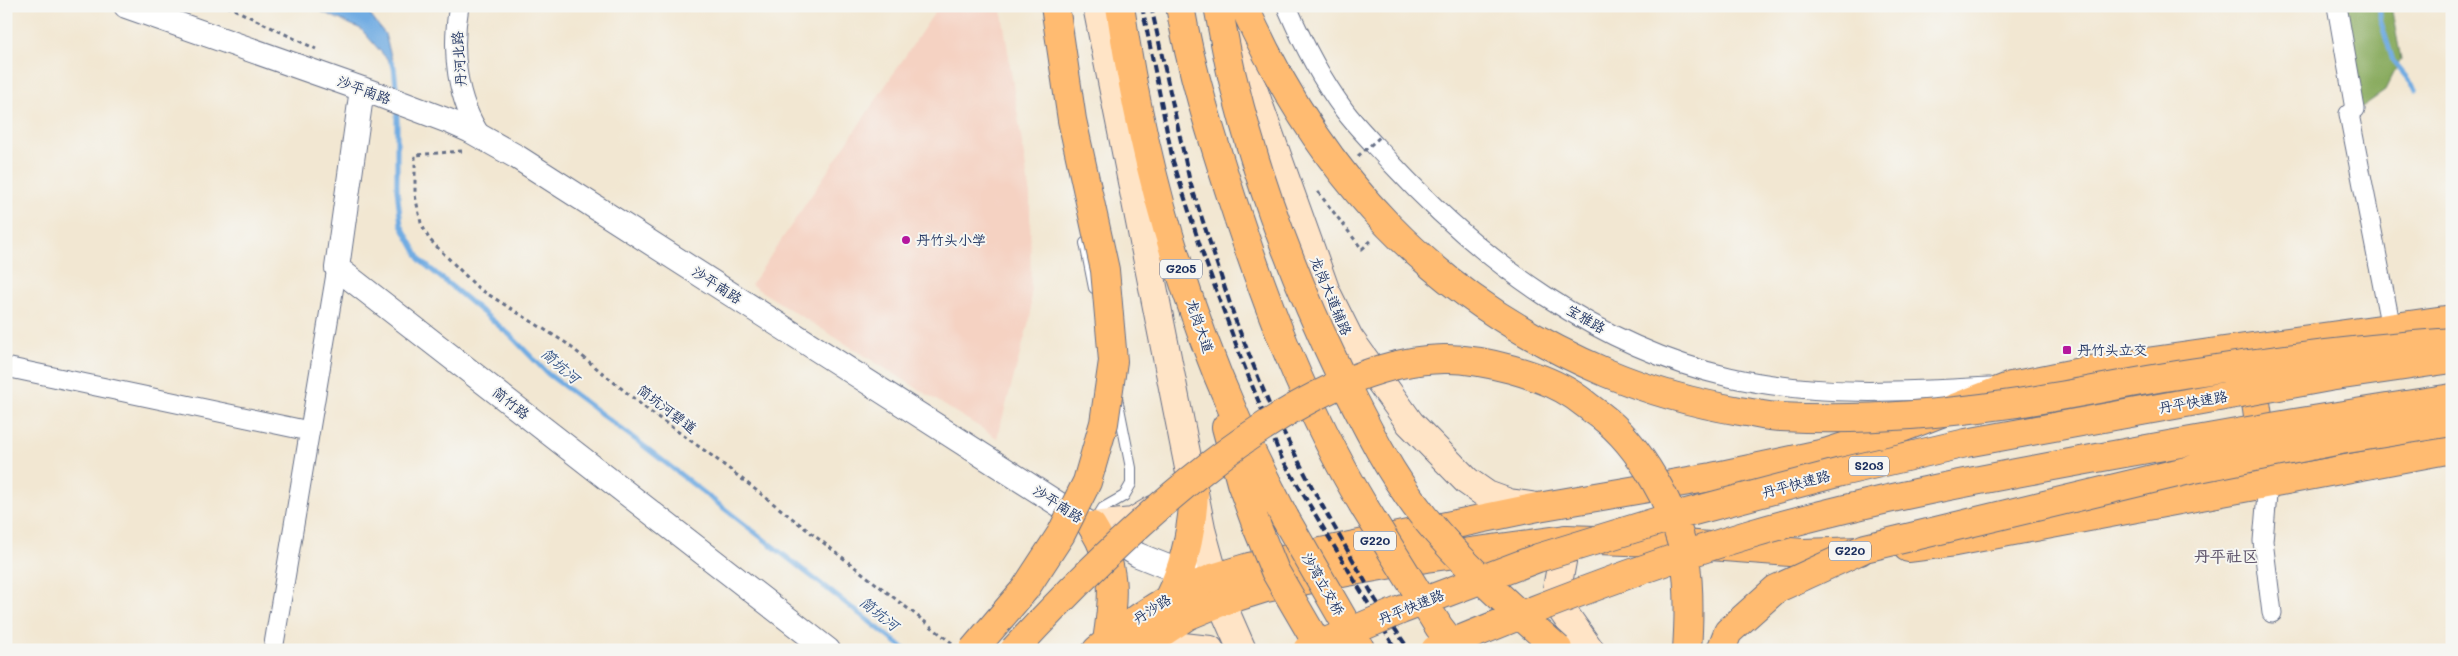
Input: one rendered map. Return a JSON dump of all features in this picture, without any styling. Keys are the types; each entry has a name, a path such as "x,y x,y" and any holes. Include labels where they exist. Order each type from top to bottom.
{"main road":[{"path":"966,649 1025,589 1061,534 1087,482 1104,423 1114,360 1106,270 1072,120 1055,6"},
{"path":"1098,6 1194,493 1236,590 1242,648"},
{"name":"龙岗大道","path":"1120,6 1152,170 1186,286 1235,417 1285,518"},
{"path":"1180,6 1210,132 1255,271 1299,382 1364,508 1439,627 1456,650"},
{"path":"1200,6 1210,132"},
{"path":"1218,6 1232,80 1247,132 1293,265 1325,342 1371,437 1404,490 1452,549 1498,596 1559,650"},
{"name":"龙岗大道辅路","path":"1223,6 1326,292 1349,338 1410,422 1467,481 1487,495 1538,507"},
{"path":"1244,6 1264,52 1292,101 1325,151 1374,212 1449,282 1519,330 1578,361 1633,384 1688,402 1777,417 1869,417 1940,413 2012,404 2204,371 2452,342"},
{"name":"G220","path":"1236,590 1249,567 1538,507 1712,477 1838,449 1902,428 2011,386 2090,370 2452,319"},
{"path":"2248,348 2268,482"},
{"path":"1014,650 1049,611 1133,529 1182,488 1253,434 1320,394 1358,377 1405,363 1445,359 1496,364 1571,394 1610,423 1644,464 1668,508 1685,558 1690,615 1688,650"},
{"name":"丹平快速路","path":"1307,650 1401,610 1538,558 1675,516 1841,472 1976,441 2329,377 2452,359"},
{"path":"1214,364 1226,429 1257,527 1276,571 1320,650"},
{"path":"1435,650 1572,594 1747,535 1844,510 1972,480 2320,417 2452,398"},
{"path":"1102,645 1113,591 1110,565 1102,543 1092,526 1133,522 1144,517 1161,502 1177,470 1181,444 1179,416"},
{"path":"1721,650 1728,632 1776,589 1865,548 2194,468 2341,440 2452,422"},
{"name":"G220","path":"1236,590 1426,558 1566,539 1657,542 1804,553 1889,550 1955,542 2452,449"},
{"path":"1169,597 1180,571 1189,539 1194,493"},
{"name":"沙湾立交桥","path":"1285,518 1361,650"},
{"path":"1566,539 1558,589 1564,613 1590,650"},
{"path":"1236,590 1256,594 1246,610 1241,628 1242,648"},
{"name":"丹沙路","path":"1102,645 1169,597 1236,590"},
{"name":"丹沙路","path":"1136,650 1187,616 1236,590"},
{"path":"1136,650 1174,646 1210,650"}],"street":[{"name":"沙平南路","path":"126,6 372,92 451,122 487,140 1138,556 1236,590"},
{"name":"丹河北路","path":"459,6 456,52 458,77 470,119 487,140"},
{"path":"2337,6 2355,109 2349,114 2391,328"},
{"name":"宝雅路","path":"1288,9 1302,40 1344,110 1430,204 1507,270 1579,317 1646,351 1729,377 1824,390 1882,393 2011,386"},
{"path":"273,650 337,268 372,92"},
{"name":"简竹路","path":"337,268 828,650"},
{"path":"6,367 309,431"},
{"path":"1824,390 1848,403 1851,411 1850,427 1838,449"},
{"path":"2268,482 2263,541 2272,613"}],"lane":[{"path":"1048,6 1052,54 1074,180"},
{"path":"1082,228 1131,468 1131,484 1124,496 1103,508 1092,526"}],"path":[{"path":"227,6 321,52"},
{"name":"简坑河碧道","path":"487,140 482,151 459,150 415,156 415,194 429,239 478,288 566,343 649,411 715,458 966,649"},
{"path":"1318,192 1362,250 1374,240 1368,232"}],"shaded area":[{"name":"丹竹头小学","path":"939,6 1001,6 1030,195 1031,314 997,438 751,285"}],"green space":[{"path":"2343,6 2391,6 2401,59 2385,91 2359,109"}],"water":[{"path":"309,6 363,6 385,34 394,67 361,29"}],"waterway":[{"path":"2380,6 2380,19 2393,61 2416,89"},
{"name":"简坑河","path":"391,62 394,67 397,95"},
{"name":"简坑河","path":"397,109 397,189 401,225 421,261 510,335 548,374 640,443 906,650"}],"railway":[{"path":"1142,6 1173,161 1201,249 1241,358 1281,457 1396,650"},
{"path":"1151,6 1190,182 1236,322 1269,404 1314,491 1375,599 1409,650"}],"place":[{"name":"丹竹头小学","path":"906,240"},
{"name":"丹竹头立交","path":"2067,350"}],"district":[{"name":"丹平社区","path":"2226,556"}]}
